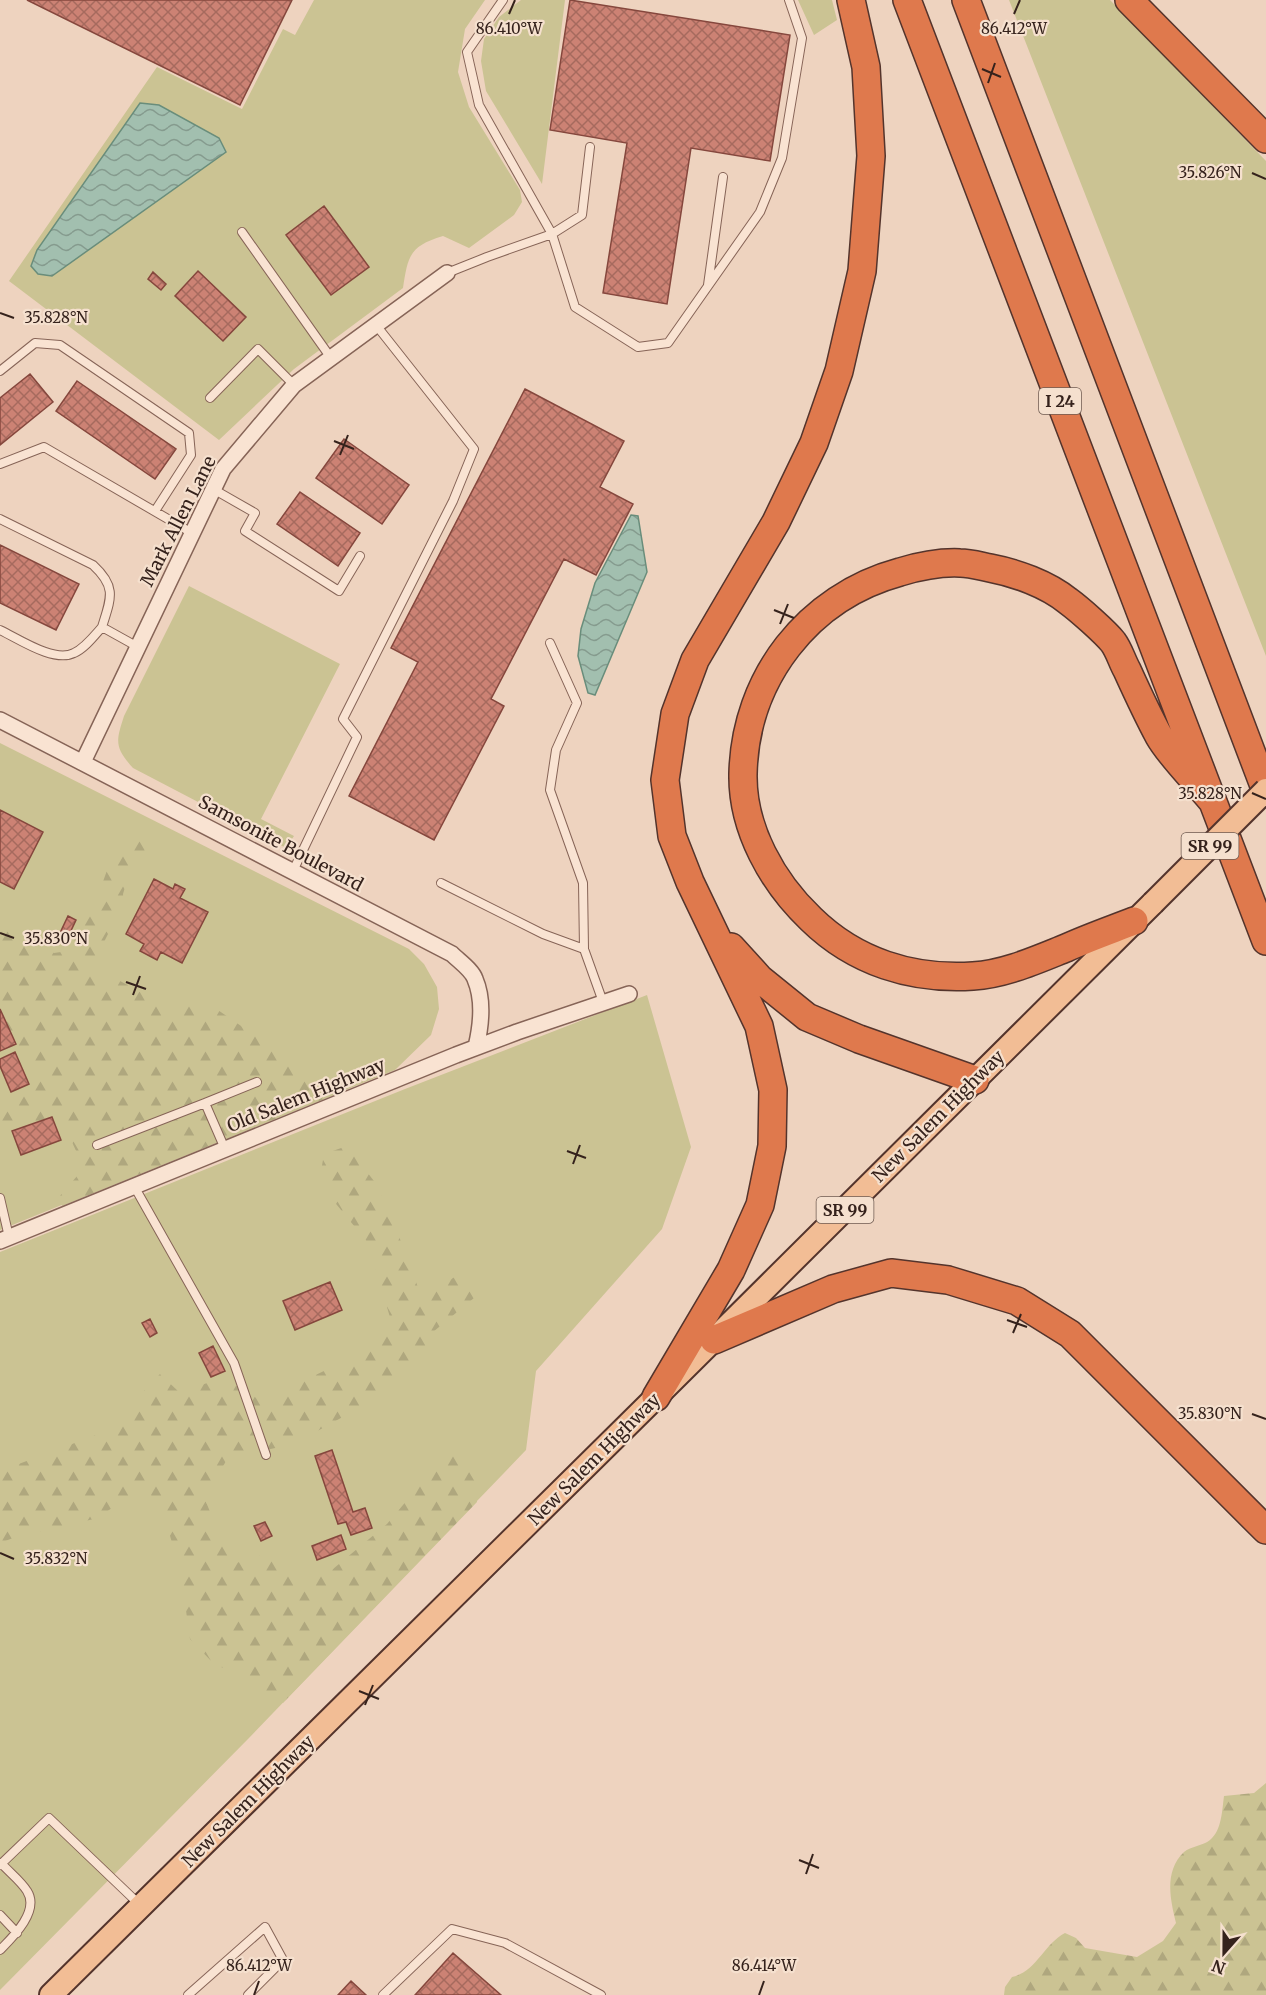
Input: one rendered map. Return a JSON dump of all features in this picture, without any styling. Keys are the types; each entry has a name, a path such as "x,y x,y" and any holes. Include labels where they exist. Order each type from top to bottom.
{"highway":[{"path":"656,1397 730,1270 760,1205 772,1146 773,1090 759,1026 690,882 672,836 665,780 675,714 695,660 776,522 814,443 839,371 862,272 871,156 866,67 850,0"},
{"name":"I 24","path":"907,0 1266,941"},
{"path":"966,0 1266,790"},
{"path":"1129,0 1266,139"},
{"path":"1144,912 1013,968 976,976 940,977 909,973 874,962 844,947 795,904 776,878 759,845 747,809 743,776 745,745 753,710 766,678 802,629 829,606 856,588 885,576 938,563 963,563 1018,574 1066,599 1113,642 1161,739 1213,802"},
{"path":"712,926 760,979 807,1017 859,1039 975,1080"},
{"path":"714,1340 833,1289 891,1273 948,1280 1017,1301 1070,1334 1266,1530"}],"main road":[{"name":"New Salem Highway","path":"51,1995 714,1340 1266,790"}],"street":[{"name":"Mark Allen Lane","path":"83,762 222,469 294,385 447,273"},
{"name":"Samsonite Boulevard","path":"0,720 452,954 475,978 480,1001 481,1029 476,1047"},
{"name":"Old Salem Highway","path":"5,1239 476,1047 629,994"}],"lane":[{"path":"503,0 467,52 479,105 552,234 575,307 638,347 668,343 760,212 782,158 801,38 789,0"},
{"path":"447,273 552,234 582,216 590,147"},
{"path":"707,287 723,177"},
{"path":"242,232 331,358"},
{"path":"293,871 357,737 343,719 453,501 474,449 376,325"},
{"path":"0,371 35,344 60,345 189,433 191,455 155,511"},
{"path":"210,398 258,348 294,385"},
{"path":"0,464 44,447 192,533"},
{"path":"213,489 255,513 244,531 339,591 360,556"},
{"path":"0,519 93,565 104,575 110,585 110,596 102,627 80,650 73,654 60,656 45,652 0,630"},
{"path":"102,627 138,647"},
{"path":"550,643 577,703 556,750 550,790 583,883 584,949 603,1002"},
{"path":"441,883 543,934 584,949"},
{"path":"97,1144 257,1082"},
{"path":"205,1103 225,1149"},
{"path":"134,1186 234,1363 266,1455"},
{"path":"0,1198 5,1239"},
{"path":"0,1949 17,1933 31,1903 28,1891 1,1864 49,1818 141,1906"},
{"path":"0,1915 17,1933"},
{"path":"188,1995 265,1927 283,1960 248,1995"},
{"path":"384,1995 452,1929 505,1943 601,1995"}],"green space":[{"path":"314,0 485,0 465,29 458,72 469,107 520,190 522,202 514,215 469,248 443,236 417,248 409,260 403,288 294,369 219,440 9,281 157,67 242,109 283,29 295,35"},
{"path":"521,0 565,0 542,184 486,91 481,61 484,39 499,17"},
{"path":"798,0 832,0 837,20 814,35"},
{"path":"1009,0 1110,0 1266,161 1266,656"},
{"path":"189,586 340,664 261,819 294,836 286,848 133,768 122,755 118,738 124,716"},
{"path":"0,743 409,949 424,964 437,987 439,1009 431,1035 395,1070 0,1230"},
{"path":"141,834 150,844 128,877 123,894 124,909 112,926 92,966 178,1012 186,1002 212,1006 339,1093 62,1206 59,1197 84,1168 59,1114 0,1135 0,1103 4,1098 36,1084 0,1010 0,926 54,953 68,951 80,930 85,911 100,890 110,862 125,839"},
{"path":"647,995 691,1147 662,1229 536,1371 526,1450 248,1739 0,1990 0,1252 405,1089"},
{"path":"347,1146 377,1185 419,1290 438,1288 456,1276 471,1278 474,1298 433,1332 427,1355 402,1378 366,1404 294,1444 228,1458 204,1497 226,1551 236,1563 269,1553 303,1576 333,1569 387,1524 424,1480 441,1454 460,1457 475,1482 477,1502 283,1703 238,1673 215,1665 190,1639 181,1575 160,1500 138,1489 98,1518 0,1543 0,1471 96,1435 120,1416 160,1374 179,1392 223,1378 260,1400 347,1359 363,1349 392,1324 368,1243 319,1183 324,1154"},
{"path":"1266,1783 1266,1995 1004,1995 1005,1987 1012,1977 1027,1970 1051,1944 1065,1933 1076,1938 1085,1948 1137,1957 1163,1941 1176,1923 1170,1886 1173,1868 1178,1860 1187,1850 1207,1842 1214,1836 1221,1820 1224,1796 1254,1793"}],"water":[{"path":"140,103 159,105 219,138 226,152 52,276 38,274 31,266 37,250"},
{"path":"631,515 638,516 647,572 595,695 588,693 578,656 581,629 595,583"}],"building":[{"path":"27,0 292,0 240,105"},
{"path":"570,0 790,35 770,161 691,148 667,304 603,293 627,143 550,130"},
{"path":"324,206 369,267 331,295 286,235"},
{"path":"198,271 246,317 223,341 175,296"},
{"path":"153,272 166,284 161,290 148,279"},
{"path":"30,374 53,402 0,445 0,398"},
{"path":"77,381 176,449 155,479 56,411"},
{"path":"525,389 624,441 600,487 633,504 596,575 564,559 491,699 504,706 434,840 349,796 418,662 391,648"},
{"path":"344,439 409,485 382,524 316,478"},
{"path":"300,492 360,533 338,566 277,524"},
{"path":"0,545 79,584 56,630 0,603"},
{"path":"0,810 43,832 14,889 0,882"},
{"path":"154,879 173,889 175,884 185,889 180,898 208,912 182,963 161,952 157,960 140,951 144,944 126,934"},
{"path":"68,916 76,920 68,937 60,933"},
{"path":"0,1009 16,1044 0,1051"},
{"path":"15,1052 29,1084 11,1092 0,1066 0,1059"},
{"path":"52,1117 61,1140 21,1155 12,1131"},
{"path":"330,1282 342,1310 295,1330 283,1301"},
{"path":"150,1319 157,1333 150,1337 142,1323"},
{"path":"213,1346 225,1371 211,1377 199,1353"},
{"path":"332,1450 353,1512 365,1508 372,1528 351,1535 346,1522 338,1524 315,1456"},
{"path":"265,1522 272,1536 261,1541 254,1526"},
{"path":"341,1535 346,1549 317,1560 312,1546"},
{"path":"453,1953 501,1995 415,1995"},
{"path":"351,1981 366,1995 338,1995"}]}
